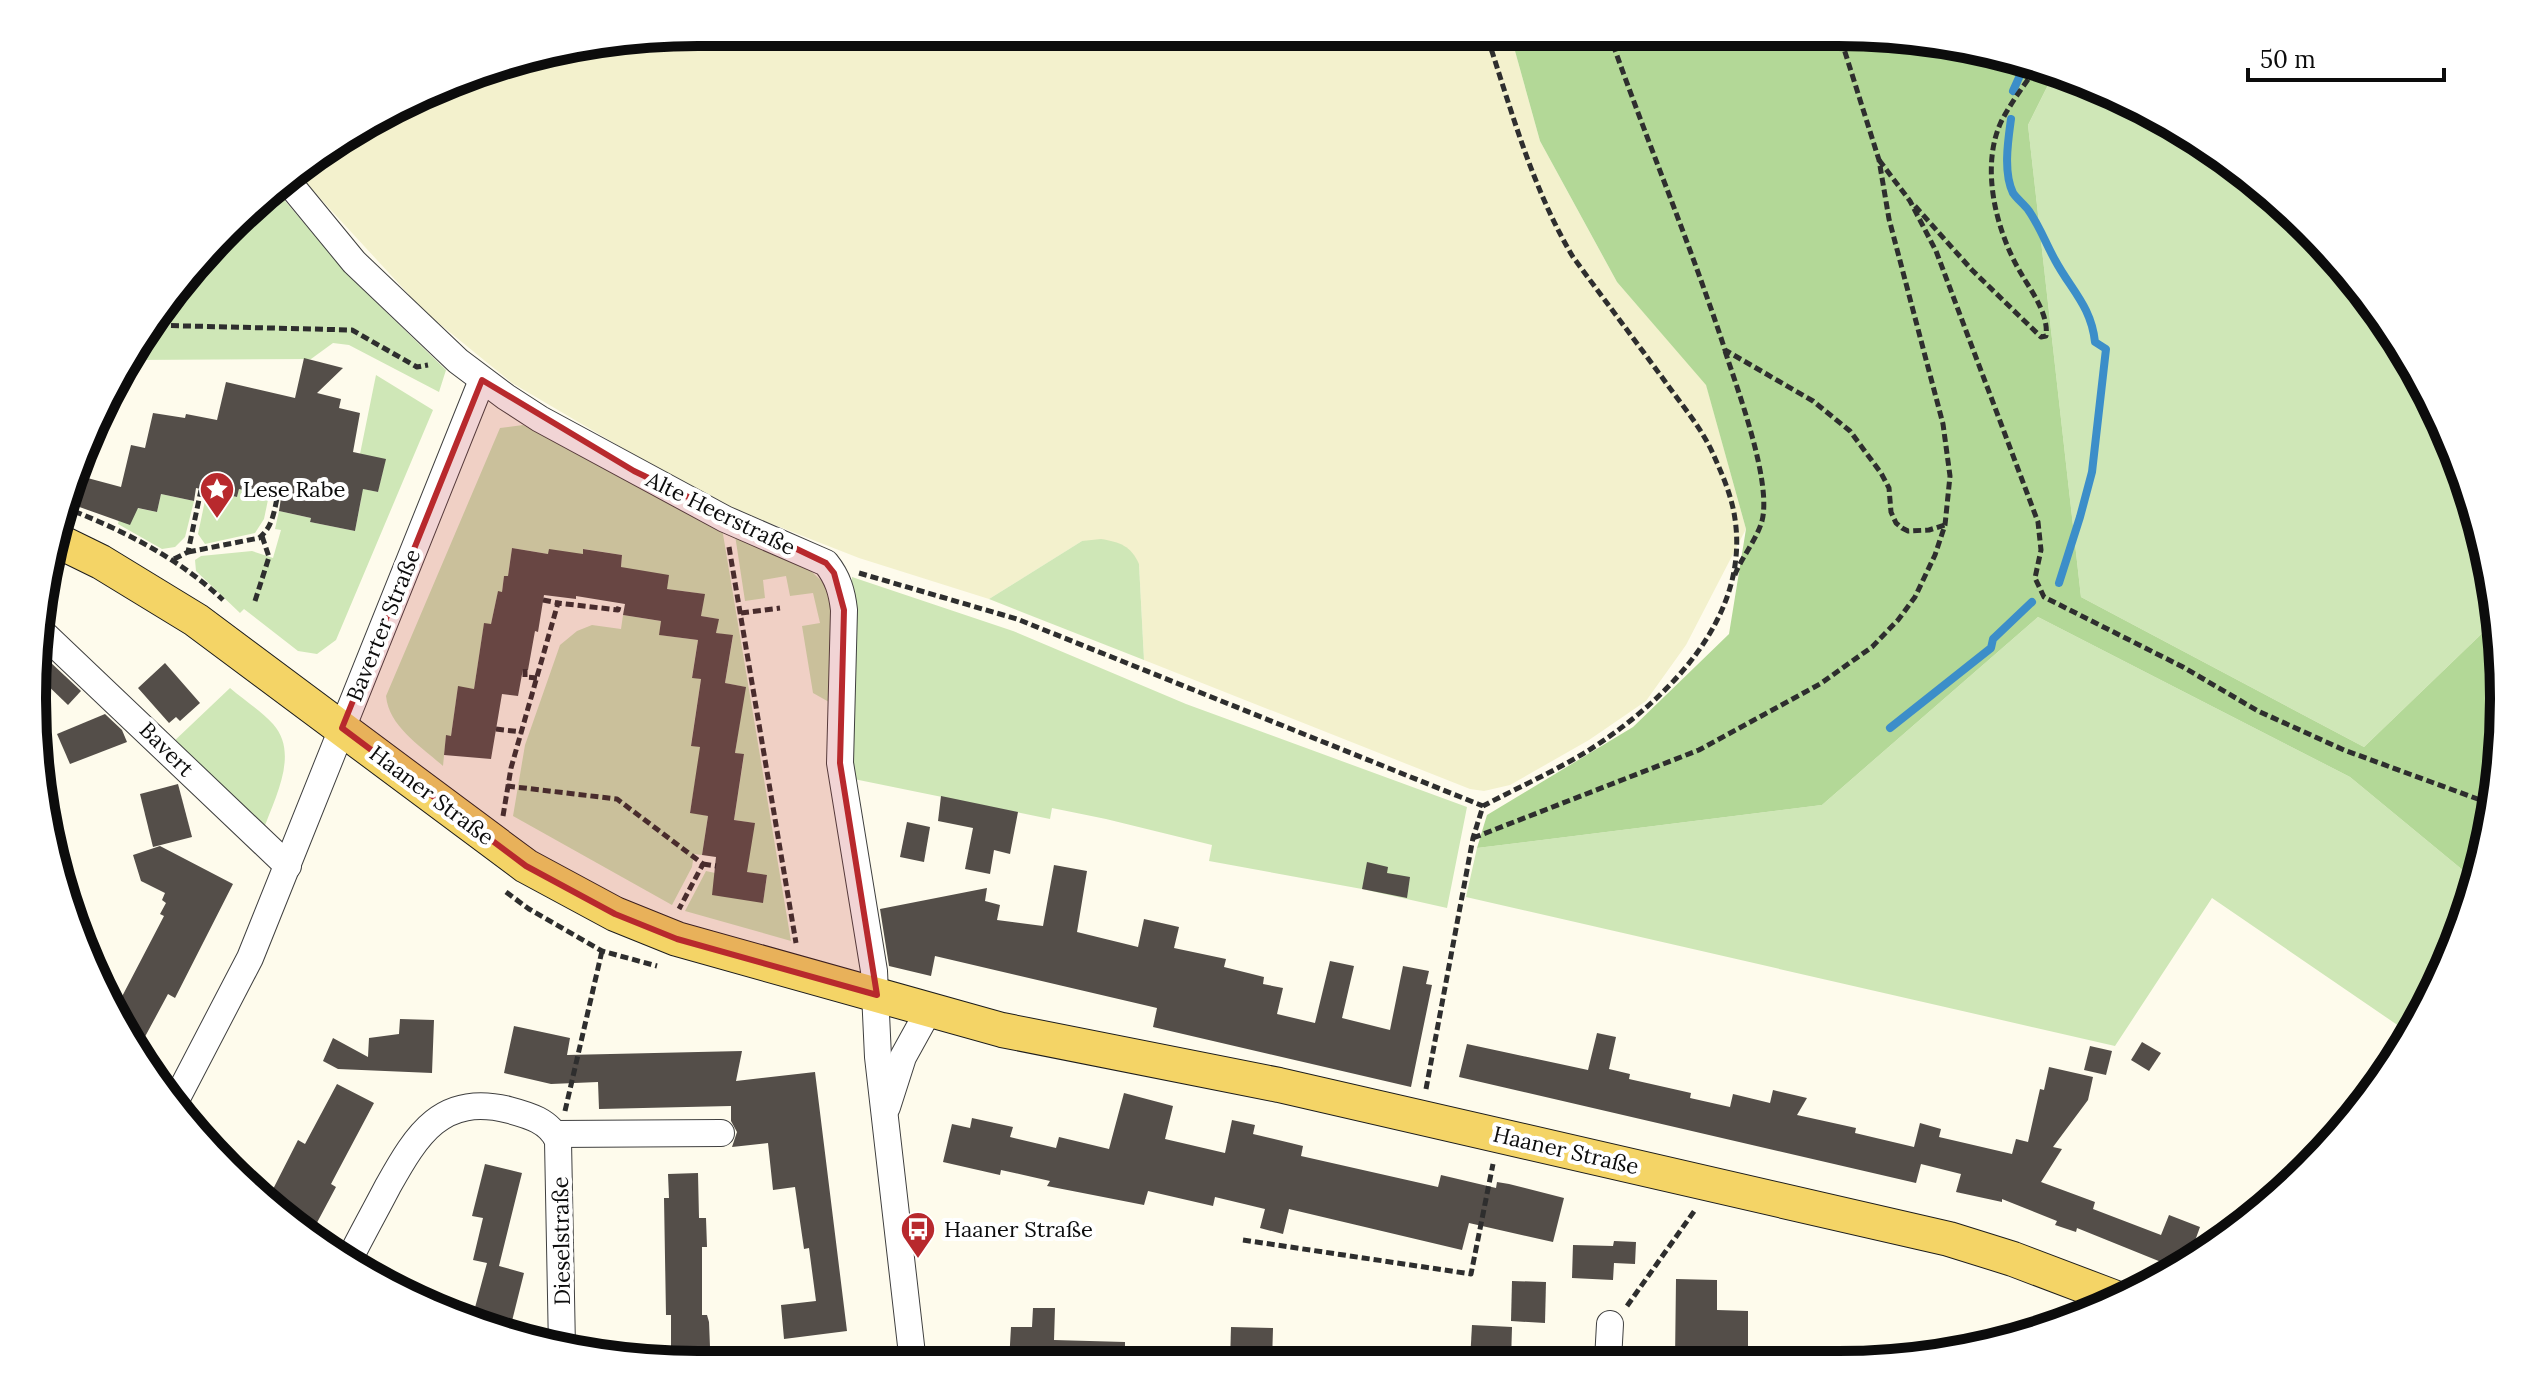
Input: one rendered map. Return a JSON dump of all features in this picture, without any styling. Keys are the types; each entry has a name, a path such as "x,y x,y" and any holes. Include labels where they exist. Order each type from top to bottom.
{"main road":[{"name":"Baverter Straße","path":"65,544 101,562 196,620 342,728"},
{"name":"Haaner Straße","path":"342,728 526,866 615,914 677,939 1002,1030 1279,1085 1949,1239 2104,1294"}],"street":[{"name":"Alte Heerstraße","path":"293,188 354,262 482,380 540,419 725,519 826,563"},
{"name":"Baverter Straße","path":"342,728 482,380"},
{"path":"826,563 841,591 844,610 839,709 840,763 877,995 878,1057 912,1351"},
{"name":"Bavert","path":"49,639 288,866"},
{"path":"179,1094 250,958 342,728"},
{"path":"885,1114 903,1057 929,1010"},
{"path":"353,1252 418,1136 447,1112 466,1106 502,1108 540,1120 555,1134 721,1133"},
{"name":"Dieselstraße","path":"555,1134 559,1162 562,1336"},
{"path":"1608,1351 1610,1324"}],"path":[{"path":"1490,46 1523,147 1559,232 1573,257 1691,416 1713,453 1732,501 1736,522 1731,586"},
{"path":"1421,1117 1473,838 1483,806 1585,752 1630,720 1675,681 1708,637 1725,606 1762,520 1756,454 1725,350 1695,259 1614,46"},
{"path":"1473,838 1699,750 1820,684 1872,647 1898,620 1915,597 1935,555 1945,525 1950,476 1943,424 1889,219 1879,160 1843,46"},
{"path":"1879,160 1910,201 1972,270 2041,337 2046,336 2040,307 2005,241 1991,175 1991,152 2002,121 2031,76"},
{"path":"1910,201 1936,251 2038,522 2041,550 2035,578 2044,597 2183,667 2258,711 2344,750 2481,800"},
{"path":"164,325 352,330 417,367 458,361"},
{"path":"1725,350 1813,401 1850,431 1881,473 1889,488 1891,512 1902,528 1908,531 1929,530 1945,525"},
{"path":"188,552 201,490"},
{"path":"174,559 188,552 262,536 272,521 278,494"},
{"path":"74,511 174,559 225,601"},
{"path":"725,519 796,948 782,944"},
{"path":"255,601 269,557 262,536"},
{"path":"826,563 1017,619 1483,806"},
{"path":"543,600 618,610 620,603"},
{"path":"503,817 507,786 558,603"},
{"path":"741,613 780,608"},
{"path":"525,669 525,677 538,678"},
{"path":"496,729 522,732"},
{"path":"507,786 617,799 703,864 716,866"},
{"path":"683,915 677,913 703,864"},
{"path":"555,1134 567,1105 602,951"},
{"path":"1243,1240 1471,1274 1499,1134"},
{"path":"1610,1324 1627,1306 1692,1216 1707,1183"}],"highlighted area":[{"path":"482,380 634,471 826,563 834,573 844,610 840,763 877,995 677,939 615,914 526,866 342,728"}],"shaded area":[{"path":"698,46 1514,46 1540,141 1617,282 1706,384 1746,529 1686,645 1646,701 1589,740 1510,785 1484,791 1470,789 1144,660 1139,564 1082,541 989,599 859,558 711,500 512,383 425,312 303,180 372,133 410,113 530,68 613,52"}],"green space":[{"path":"1514,46 1880,47 1965,59 2050,82 2028,125 2081,597 2364,747 2486,630 2489,741 2477,826 2466,873 2350,777 2038,617 1822,805 1477,848 1487,815 1633,727 1729,634 1746,529 1706,385 1617,282 1540,141"},
{"path":"2050,82 2126,113 2200,156 2268,208 2299,237 2355,301 2403,372 2423,410 2455,489 2468,530 2486,630 2364,747 2081,597 2028,125"},
{"path":"282,197 348,275 446,370 439,392 349,345 333,343 311,359 141,360 208,268"},
{"path":"376,375 433,410 336,640 317,654 298,651 244,609 240,613 196,571 195,560 201,556 252,551 273,558 281,530 275,529 279,511 311,518 310,522 355,531 361,500 345,485 378,492 385,460 360,454"},
{"path":"523,425 722,528 791,941 685,911 706,871 715,873 763,902 767,876 743,871 754,823 734,820 744,755 735,753 745,687 725,683 733,636 716,633 718,619 701,616 704,594 667,589 621,567 622,555 584,549 583,554 548,554 512,548 508,576 504,576 502,592 498,592 491,624 484,624 474,689 458,687 451,736 446,736 443,766 407,735 393,717 386,696 500,428"},
{"path":"239,489 269,495 264,519 255,533 205,544 198,534 207,491 237,497"},
{"path":"161,494 194,501 185,537 175,547 162,549 118,524 122,505 157,512"},
{"path":"735,535 796,557 828,587 834,613 829,702 813,693 802,626 820,623 813,593 790,596 786,576 763,580 765,598 745,601"},
{"path":"1101,539 1124,546 1139,564 1144,660 989,599 1082,541"},
{"path":"852,577 1013,631 1186,704 1467,807 1447,908 1209,861 1212,845 1106,819 1052,808 1050,819 849,778"},
{"path":"623,615 661,621 660,635 698,640 692,677 701,679 691,745 701,747 690,812 708,816 702,855 694,854 692,867 672,905 513,816 525,745 560,645 577,631 592,625 621,629"},
{"path":"2038,617 2350,777 2466,873 2440,948 2401,1028 2212,898 2115,1046 1466,897 1477,848 1822,805"},
{"path":"230,688 273,724 281,736 284,749 282,777 263,831 171,744"}],"building":[{"path":"304,358 343,368 317,393 341,399 339,408 360,413 353,452 386,459 378,492 363,489 355,531 310,522 311,518 279,511 281,498 239,489 237,497 196,488 194,501 161,494 157,512 138,508 130,525 76,506 85,477 121,487 131,445 145,448 153,413 185,418 186,414 217,420 226,382 295,398"},
{"path":"512,548 548,554 549,549 583,554 583,549 622,555 621,567 669,575 667,589 705,594 701,616 719,619 716,633 733,635 725,683 746,687 735,753 744,754 734,820 755,823 747,872 767,875 763,903 712,895 716,857 702,855 708,816 690,813 700,747 691,746 701,679 692,678 698,640 659,635 661,621 623,615 625,604 576,596 576,599 544,595 538,632 535,631 528,670 523,669 518,696 502,694 491,759 444,755 446,735 451,736 458,686 474,689 484,623 491,624 498,591 502,592 504,576 508,576"},
{"path":"47,661 81,691 68,705 46,684"},
{"path":"165,663 200,703 180,721 176,717 169,723 138,688"},
{"path":"105,714 122,730 127,742 70,764 57,734"},
{"path":"178,784 192,837 153,847 140,794"},
{"path":"941,796 1018,812 1010,854 994,850 990,874 965,869 973,828 938,821"},
{"path":"907,822 930,827 924,862 900,857"},
{"path":"160,846 233,884 175,998 168,994 143,1041 120,1000 164,916 160,914 166,903 162,900 165,893 141,881 133,855"},
{"path":"1367,862 1388,867 1387,873 1410,877 1407,898 1362,889"},
{"path":"1054,865 1087,871 1077,932 1138,947 1144,919 1179,927 1174,948 1226,959 1224,967 1264,977 1263,984 1283,988 1277,1014 1315,1023 1330,961 1354,966 1342,1018 1390,1030 1403,966 1429,971 1426,984 1432,985 1411,1087 1153,1027 1157,1008 935,956 931,976 889,966 880,909 987,888 985,901 1000,905 997,920 1043,926"},
{"path":"400,1019 434,1020 432,1073 338,1069 323,1061 333,1038 368,1057 369,1038 399,1034"},
{"path":"514,1026 570,1038 567,1055 742,1051 736,1081 815,1072 847,1331 784,1339 781,1305 816,1301 809,1248 804,1249 795,1187 773,1190 768,1143 732,1147 737,1132 731,1121 731,1106 599,1109 598,1082 551,1084 504,1073"},
{"path":"1597,1033 1616,1037 1609,1069 1630,1074 1629,1079 1691,1093 1690,1098 1730,1107 1733,1094 1770,1103 1773,1090 1807,1098 1797,1115 1856,1128 1855,1133 1914,1147 1920,1123 1941,1129 1939,1137 2012,1154 2016,1139 2028,1142 2040,1089 2044,1090 2049,1067 2093,1077 2088,1100 2053,1147 2062,1149 2041,1182 2095,1202 2093,1209 2161,1235 2169,1215 2200,1227 2193,1245 2165,1263 2077,1228 2076,1232 2055,1225 2057,1221 2002,1199 2002,1202 1956,1192 1961,1174 1921,1164 1916,1183 1459,1077 1467,1044 1588,1070"},
{"path":"2142,1042 2161,1053 2149,1071 2131,1060"},
{"path":"2090,1046 2112,1051 2106,1075 2084,1070"},
{"path":"337,1084 374,1103 331,1184 336,1187 315,1226 272,1192 298,1140 305,1144"},
{"path":"1124,1093 1173,1106 1165,1139 1225,1153 1232,1120 1255,1125 1253,1134 1303,1146 1301,1156 1438,1187 1441,1175 1496,1188 1497,1182 1509,1184 1564,1198 1553,1242 1469,1223 1462,1250 1289,1209 1283,1234 1260,1228 1265,1209 1215,1197 1213,1206 1148,1191 1144,1205 1047,1186 1050,1181 1001,1170 1000,1175 943,1162 952,1124 970,1128 972,1118 1013,1127 1010,1137 1056,1148 1059,1137 1109,1149"},
{"path":"485,1164 522,1173 499,1266 524,1273 511,1323 474,1310 487,1263 473,1260 483,1218 472,1216"},
{"path":"698,1173 699,1218 706,1218 707,1247 702,1247 702,1315 707,1315 709,1322 710,1347 671,1347 671,1315 666,1315 664,1198 669,1198 668,1174"},
{"path":"1614,1241 1636,1242 1635,1264 1614,1263 1613,1280 1572,1278 1573,1245 1613,1246"},
{"path":"1676,1279 1717,1280 1717,1310 1748,1311 1748,1351 1675,1351"},
{"path":"1512,1281 1546,1282 1545,1323 1511,1321"},
{"path":"1033,1308 1055,1308 1054,1340 1125,1342 1125,1351 1010,1351 1011,1327 1032,1327"},
{"path":"1472,1325 1512,1327 1511,1351 1471,1351"},
{"path":"1231,1327 1273,1328 1272,1351 1230,1351"}],"waterway":[{"path":"2013,91 2021,73"},
{"path":"2011,119 2007,166 2013,193 2033,217 2085,308 2095,342 2106,349 2092,472 2059,583"},
{"path":"1890,728 1991,648 1993,639 2032,602"}],"place":[{"name":"Lese Rabe","path":"217,520"},
{"name":"Haaner Straße","path":"918,1260"}]}
